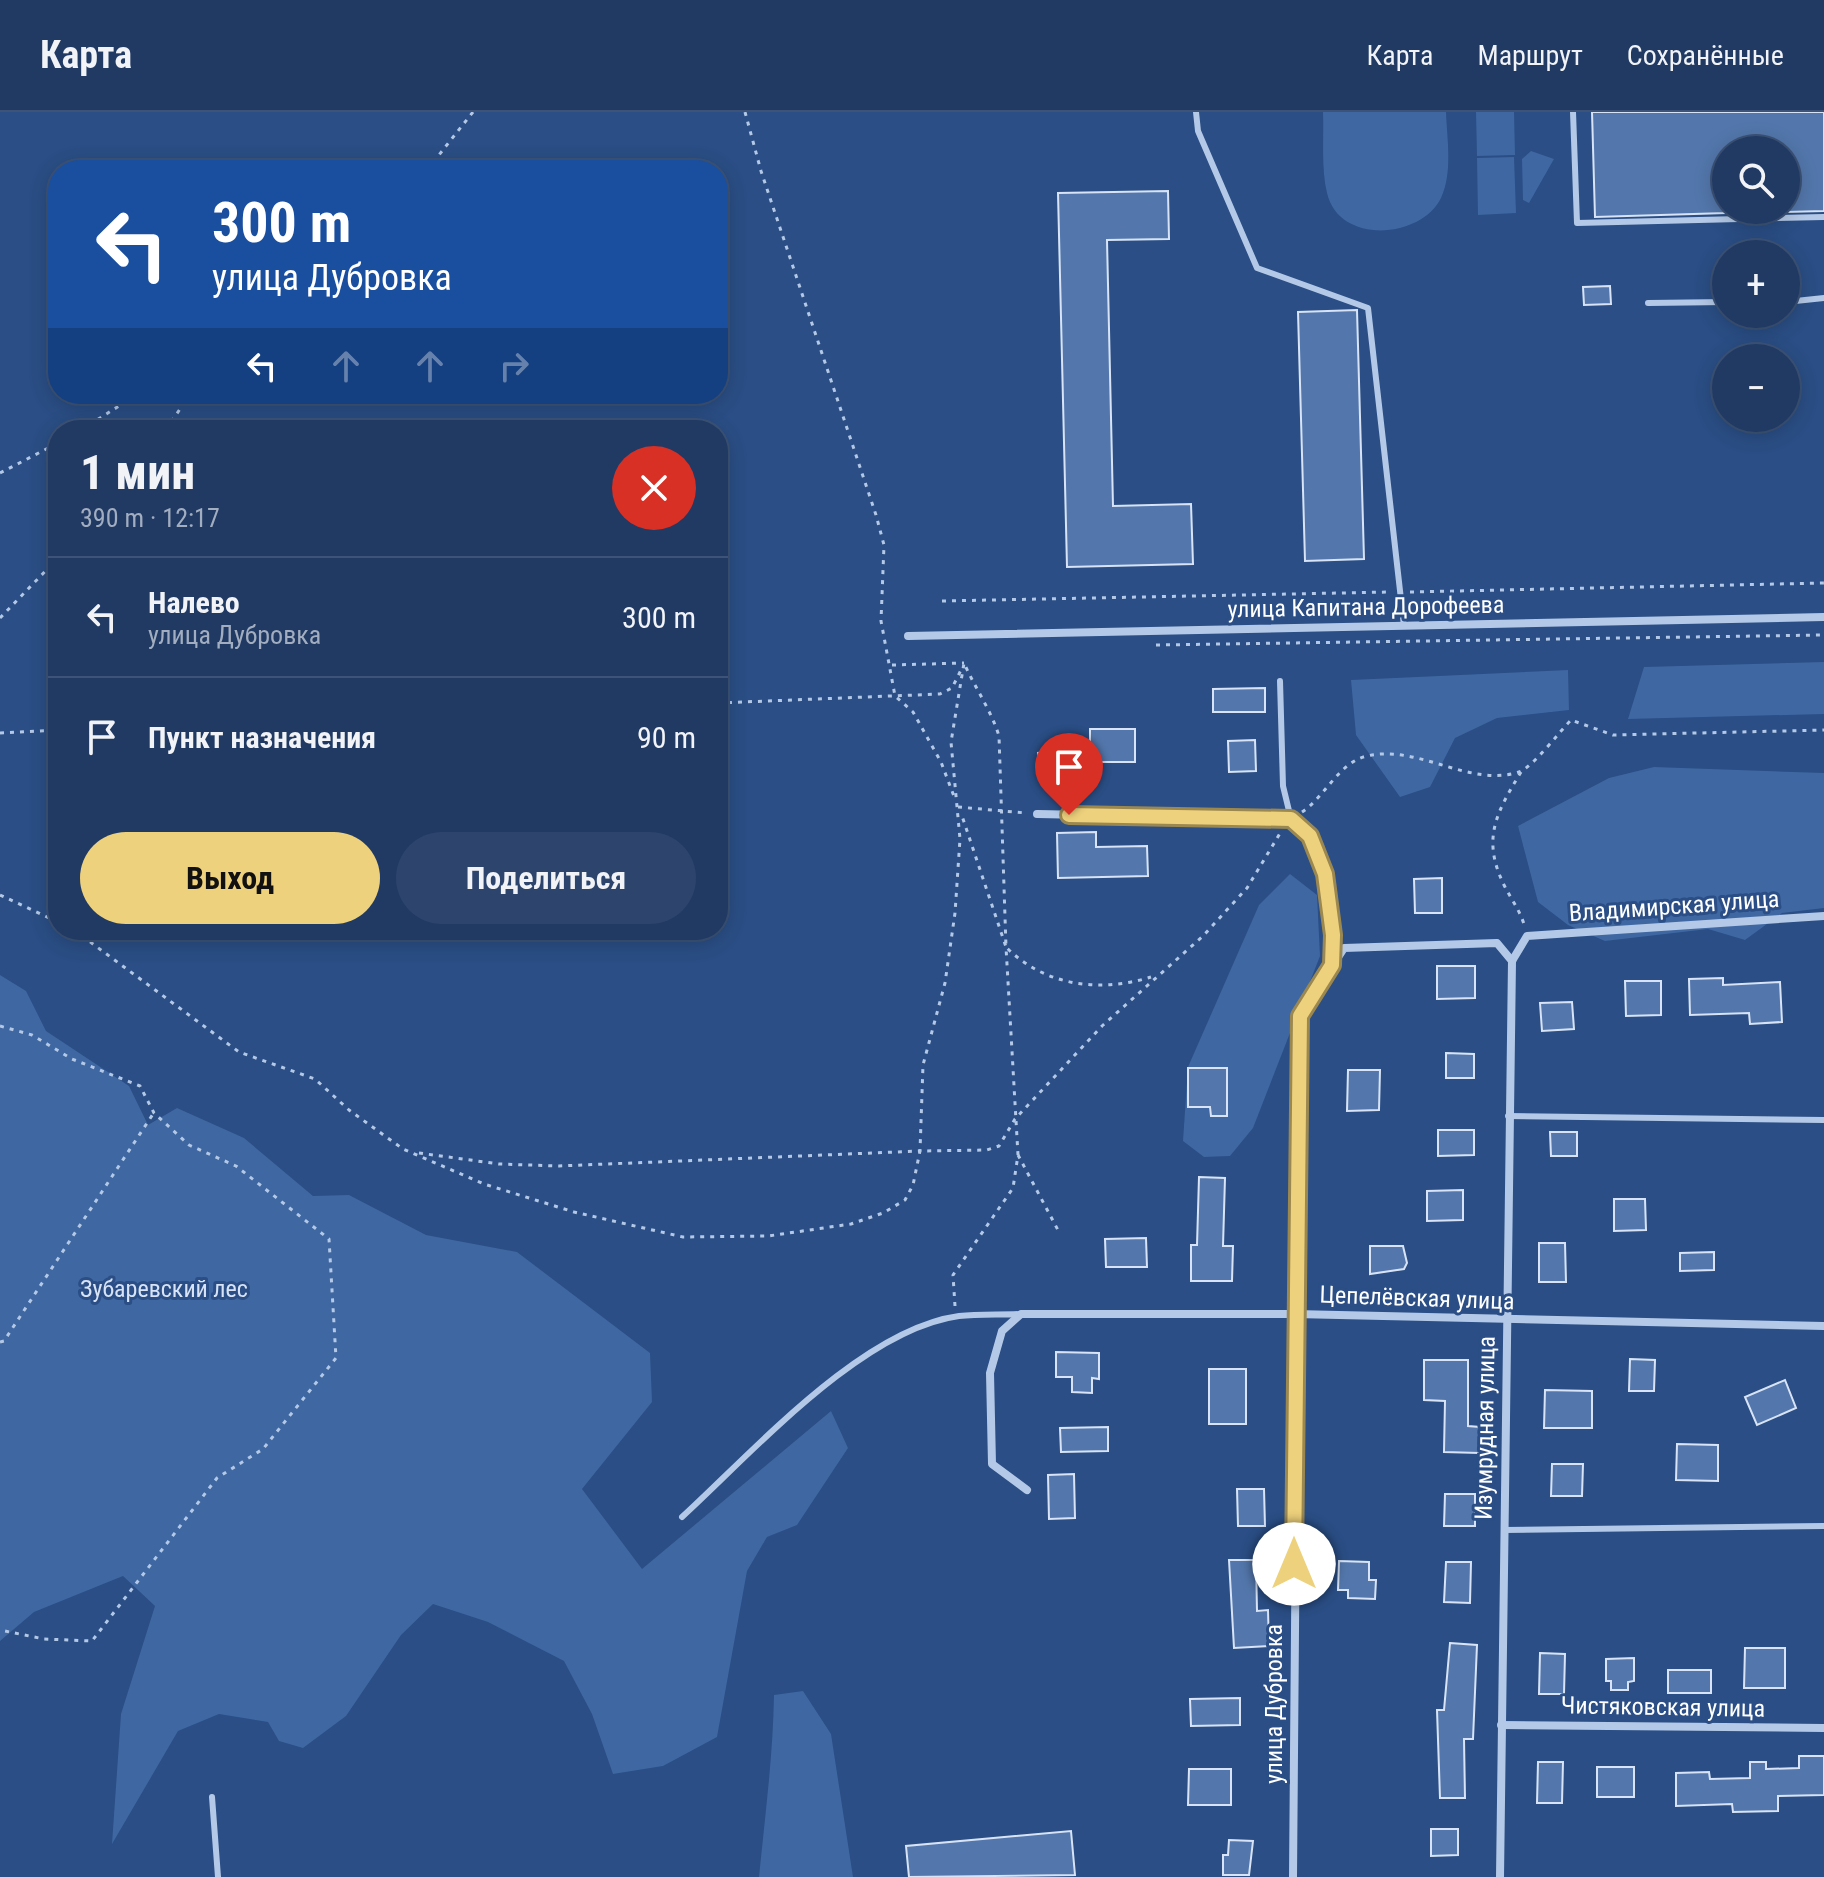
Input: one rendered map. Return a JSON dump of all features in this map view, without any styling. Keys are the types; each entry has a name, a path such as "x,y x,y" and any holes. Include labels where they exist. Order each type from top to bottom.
{"street":[{"name":"улица Капитана Дорофеева","path":"908,636 1824,617"},
{"path":"1037,814 1291,819 1310,836 1325,874 1333,935 1332,965"},
{"name":"Владимирская улица","path":"1527,936 1824,916"},
{"name":"Изумрудная улица","path":"1500,1877 1512,961 1527,936"},
{"name":"улица Дубровка","path":"1293,1877 1295,1314 1300,1016 1344,948 1497,943 1512,961"},
{"path":"1021,1314 1002,1331 990,1373 992,1464 1027,1490"},
{"name":"Цепелёвская улица","path":"1021,1314 1295,1314 1506,1322 1824,1326"},
{"name":"Чистяковская улица","path":"1501,1725 1824,1728"}],"lane":[{"path":"1196,112 1198,131 1257,268 1368,308 1404,626"},
{"path":"1573,112 1577,223 1824,217"},
{"path":"1800,301 1824,298"},
{"path":"1648,303 1712,302"},
{"path":"1280,681 1283,786 1291,819"},
{"path":"1508,1116 1737,1116 1824,1120"},
{"path":"682,1517 841,1371 896,1338 956,1316 1021,1314"},
{"path":"1504,1530 1824,1526"},
{"path":"212,1797 218,1877"}],"path":[{"path":"435,160 473,112"},
{"path":"745,112 761,171 884,545 881,621 892,665 895,696 913,712 941,762 1006,947 1019,960 1069,982 1111,986 1154,977"},
{"path":"97,420 122,404"},
{"path":"0,473 48,448"},
{"path":"0,618 48,568"},
{"path":"942,601 1824,583"},
{"path":"1153,645 1824,635"},
{"path":"892,665 964,663"},
{"path":"728,703 922,697 952,688 964,663"},
{"path":"88,940 239,1052 315,1079 373,1129 411,1152 484,1184 647,1231 721,1238 851,1224 883,1213 905,1200 913,1185 920,1151 923,1065 945,983 955,913 958,807 951,742 964,663"},
{"path":"956,1316 953,1275 1013,1188 1018,1155 1006,947 999,736 994,718 978,695 964,663"},
{"path":"1527,936 1520,911 1503,883 1490,840 1498,810 1521,772 1571,720 1613,735 1824,730"},
{"path":"0,733 48,731"},
{"path":"411,1152 499,1164 559,1166 987,1150 999,1146 1015,1119 1154,977 1203,936 1247,888 1291,819 1310,807 1337,775 1363,756 1399,752 1490,775 1521,772"},
{"path":"958,807 1037,814"},
{"path":"0,895 48,917"},
{"path":"0,1026 32,1035 72,1059 140,1086 154,1113 189,1145 236,1166 329,1239 336,1358 263,1449 217,1478 92,1641 44,1639 0,1630"},
{"path":"0,1348 154,1113"},
{"path":"1018,1155 1059,1232"}],"green space":[{"path":"1323,112 1446,112 1447,178 1441,198 1431,212 1416,222 1381,230 1363,228 1347,221 1335,210 1325,183"},
{"path":"1476,112 1514,112 1515,155 1477,156"},
{"path":"1531,151 1554,159 1529,203 1523,200 1522,159"},
{"path":"1514,157 1516,213 1478,215 1477,158"},
{"path":"1824,662 1824,714 1628,719 1644,667"},
{"path":"1568,670 1569,710 1497,718 1455,738 1430,787 1400,797 1356,735 1351,680"},
{"path":"1654,767 1824,773 1824,908 1782,913 1745,940 1708,929 1605,941 1568,925 1538,902 1518,826 1609,778"},
{"path":"1290,874 1317,895 1320,956 1253,1128 1230,1156 1204,1157 1183,1141 1188,1067 1259,905"},
{"name":"Зубаревский лес","path":"0,975 26,991 46,1031 129,1086 148,1125 177,1108 244,1138 313,1196 349,1195 426,1235 517,1252 650,1353 652,1402 582,1489 642,1569 831,1411 848,1448 797,1525 767,1537 747,1571 717,1737 663,1766 613,1774 592,1714 564,1661 488,1622 433,1604 401,1635 346,1716 303,1748 279,1741 268,1722 219,1714 178,1731 112,1844 121,1714 155,1606 123,1576 34,1612 0,1641"},
{"path":"803,1691 831,1734 853,1877 759,1877 774,1695"}],"building":[{"path":"1592,112 1824,112 1824,211 1800,212 1800,136 1712,136 1712,213 1595,217"},
{"path":"1168,191 1169,239 1107,240 1113,506 1191,504 1193,564 1067,567 1058,193"},
{"path":"1610,286 1611,304 1584,305 1583,287"},
{"path":"1357,310 1364,559 1305,561 1298,312"},
{"path":"1265,688 1265,712 1213,712 1213,689"},
{"path":"1090,729 1135,729 1135,762 1074,762 1075,776 1040,779 1038,753 1090,748"},
{"path":"1255,740 1256,771 1229,772 1228,741"},
{"path":"1096,832 1096,847 1147,846 1148,876 1058,878 1057,833"},
{"path":"1442,878 1442,913 1415,913 1414,879"},
{"path":"1437,966 1475,966 1475,998 1437,999"},
{"path":"1723,978 1723,985 1780,982 1782,1022 1750,1024 1749,1013 1690,1015 1689,979"},
{"path":"1625,981 1661,981 1661,1015 1626,1016"},
{"path":"1572,1002 1574,1029 1542,1031 1540,1003"},
{"path":"1446,1053 1474,1054 1474,1078 1446,1078"},
{"path":"1188,1068 1227,1068 1227,1116 1211,1116 1210,1107 1188,1107"},
{"path":"1348,1070 1380,1070 1379,1110 1347,1111"},
{"path":"1438,1130 1474,1130 1474,1155 1438,1156"},
{"path":"1550,1132 1577,1132 1577,1156 1551,1156"},
{"path":"1199,1177 1225,1178 1223,1246 1233,1246 1232,1281 1191,1281 1191,1245 1197,1245"},
{"path":"1463,1190 1463,1220 1427,1221 1427,1191"},
{"path":"1614,1199 1645,1199 1646,1230 1614,1231"},
{"path":"1146,1238 1147,1267 1106,1267 1105,1239"},
{"path":"1539,1243 1565,1243 1566,1282 1539,1282"},
{"path":"1370,1246 1403,1246 1407,1263 1404,1269 1370,1274"},
{"path":"1714,1252 1714,1270 1680,1271 1680,1253"},
{"path":"1056,1352 1099,1353 1099,1379 1092,1378 1092,1393 1072,1392 1072,1377 1056,1377"},
{"path":"1630,1359 1655,1360 1654,1391 1629,1391"},
{"path":"1424,1360 1468,1360 1468,1426 1480,1427 1479,1453 1444,1452 1445,1401 1424,1400"},
{"path":"1209,1369 1246,1369 1246,1424 1209,1424"},
{"path":"1785,1380 1796,1408 1757,1425 1745,1397"},
{"path":"1545,1390 1592,1391 1592,1428 1544,1428"},
{"path":"1108,1427 1108,1451 1061,1452 1060,1428"},
{"path":"1677,1444 1718,1445 1718,1481 1676,1480"},
{"path":"1552,1464 1583,1464 1582,1496 1551,1496"},
{"path":"1074,1474 1075,1518 1049,1519 1048,1475"},
{"path":"1237,1489 1264,1489 1265,1526 1238,1526"},
{"path":"1445,1494 1475,1494 1475,1526 1444,1526"},
{"path":"1229,1560 1256,1560 1257,1611 1268,1610 1269,1646 1234,1648"},
{"path":"1339,1561 1369,1562 1369,1580 1376,1580 1375,1599 1348,1598 1348,1590 1338,1590"},
{"path":"1446,1562 1471,1562 1470,1603 1444,1602"},
{"path":"1450,1643 1477,1645 1473,1739 1464,1739 1465,1798 1440,1798 1437,1710 1444,1710"},
{"path":"1745,1648 1785,1648 1785,1688 1744,1688"},
{"path":"1540,1653 1565,1654 1564,1694 1539,1694"},
{"path":"1634,1658 1634,1681 1628,1682 1628,1690 1611,1690 1611,1681 1606,1681 1606,1659"},
{"path":"1668,1670 1711,1670 1711,1693 1668,1693"},
{"path":"1240,1698 1240,1725 1191,1726 1190,1699"},
{"path":"1799,1756 1824,1756 1824,1795 1778,1796 1778,1811 1733,1812 1732,1804 1676,1806 1676,1773 1709,1772 1710,1779 1750,1778 1750,1762 1766,1762 1766,1769 1799,1768"},
{"path":"1538,1762 1563,1762 1562,1803 1537,1803"},
{"path":"1597,1767 1634,1767 1634,1797 1597,1797"},
{"path":"1189,1769 1231,1769 1231,1805 1188,1805"},
{"path":"1431,1829 1458,1829 1458,1855 1431,1856"},
{"path":"1071,1831 1075,1875 909,1877 906,1846"},
{"path":"1229,1840 1253,1841 1249,1875 1223,1875 1223,1855 1228,1855"}],"route":[{"path":"1069,815 1291,819 1310,836 1325,874 1333,935 1332,965 1300,1016 1294,1564"}]}
